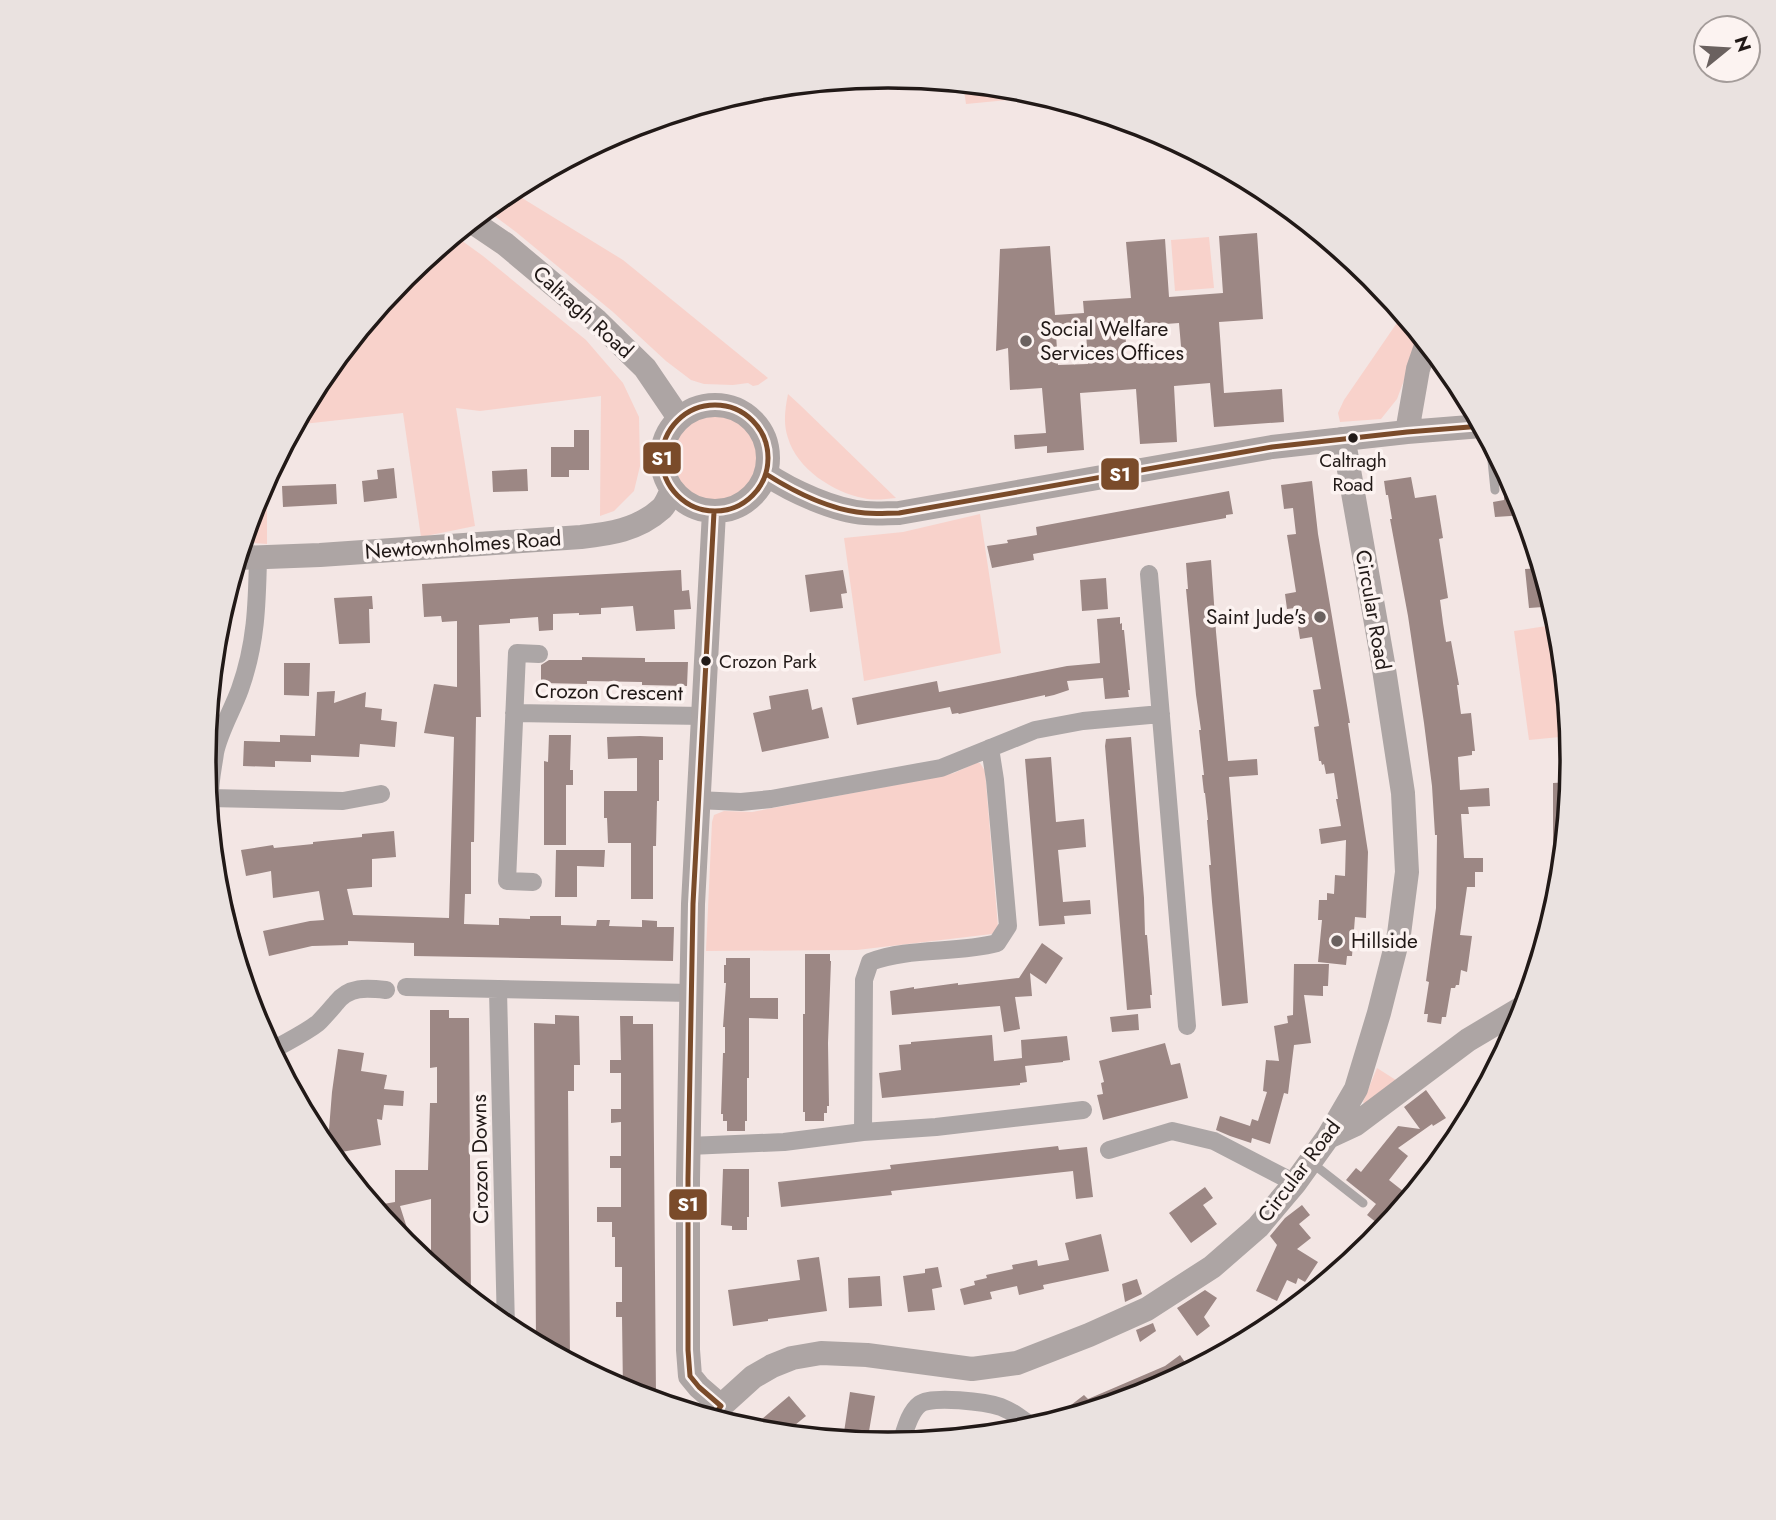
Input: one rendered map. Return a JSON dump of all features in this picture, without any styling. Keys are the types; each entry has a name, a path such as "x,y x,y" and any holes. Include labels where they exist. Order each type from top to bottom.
{"street":[{"name":"Caltragh Road","path":"479,226 505,244 597,321 645,368 679,418"},
{"path":"1407,432 1418,369 1424,353"},
{"path":"711,404 728,406 744,413 757,424 766,440 769,457 759,490 746,502 731,509 714,512 690,506 680,499 665,476 662,460 663,445 669,430 679,418 694,409 711,404"},
{"path":"766,474 834,507 864,513 899,513 1272,447 1472,427"},
{"name":"Circular Road","path":"717,1411 753,1377 792,1358 821,1353 867,1355 972,1369 1017,1363 1147,1309 1212,1267 1258,1227 1295,1183 1328,1137 1356,1089 1379,1013 1399,934 1407,872 1403,793 1348,466 1341,439"},
{"name":"Newtownholmes Road","path":"247,558 529,541 616,533 636,525 662,508 672,489"},
{"path":"714,512 697,800 691,993 688,1350 690,1376 715,1410"},
{"path":"216,749 251,652 257,606 247,558"},
{"path":"1149,574 1188,1026"},
{"name":"Crozon Crescent","path":"533,882 507,881 517,653 539,654"},
{"name":"Crozon Crescent","path":"514,713 704,716"},
{"path":"697,800 741,802 771,799 941,768 1035,730 1083,721 1161,715"},
{"path":"863,1132 864,980 870,962 888,956 997,943 1008,926 990,747"},
{"path":"217,798 343,801 381,794"},
{"path":"406,987 691,993"},
{"path":"280,1046 314,1026 350,991 362,988 386,990"},
{"name":"Crozon Downs","path":"498,990 506,1313"},
{"path":"1328,1137 1356,1124 1468,1040 1510,1015"},
{"path":"689,1146 785,1142 1083,1110"},
{"path":"1109,1150 1172,1131 1214,1141 1295,1183"},
{"path":"904,1432 917,1406 927,1399 958,1400 1000,1407 1020,1420"}],"lane":[{"path":"1493,467 1495,490"},
{"path":"1311,1162 1363,1203"}],"shaded area":[{"path":"964,92 1015,99 966,104"},
{"path":"521,197 623,260 768,378 753,386 748,383 704,384 691,380 494,215"},
{"path":"1209,237 1214,288 1175,291 1171,240"},
{"path":"461,240 586,340 623,383 639,417 640,466 634,491 614,511 600,516 601,396 480,411 456,408 475,526 421,537 403,413 306,424 329,386 382,317 412,284"},
{"path":"1398,322 1417,345 1397,399 1381,419 1340,422 1338,413"},
{"path":"788,394 896,498 880,500 852,495 828,485 808,469 799,460 786,433"},
{"path":"716,412 733,415 748,425 758,440 761,457 758,474 748,489 733,499 716,502 699,499 684,489 674,474 671,457 674,440 684,425 699,415"},
{"path":"267,503 267,544 251,543"},
{"path":"980,514 1001,653 864,681 844,538 903,532"},
{"path":"1547,626 1555,672 1559,737 1529,740 1514,631"},
{"path":"980,763 985,771 998,927 992,934 857,950 706,951 714,815 724,811 752,812 927,779 954,773"},
{"path":"1377,1068 1399,1082 1365,1106 1363,1102"}],"building":[{"name":"Social Welfare Services Offices","path":"1257,233 1263,319 1219,322 1224,393 1282,389 1284,422 1214,427 1210,383 1174,386 1177,442 1140,444 1136,389 1080,393 1084,450 1047,453 1047,446 1015,449 1014,435 1046,433 1042,388 1010,390 1008,348 996,351 1000,249 1050,246 1055,315 1084,313 1083,301 1131,298 1126,242 1165,239 1169,297 1223,293 1219,236","holes":["1179,323 1182,358 1127,362 1125,327","1086,332 1088,364 1058,365 1056,334"]},
{"path":"574,430 589,430 589,470 569,470 569,477 551,477 551,447 574,447"},
{"path":"394,468 397,498 364,502 362,481 378,479 377,470"},
{"path":"527,469 528,491 493,492 492,471"},
{"path":"1411,477 1415,498 1436,495 1443,538 1439,539 1448,598 1440,600 1446,642 1451,641 1461,714 1471,713 1475,751 1472,751 1472,755 1458,757 1460,790 1489,788 1490,806 1468,807 1469,814 1461,814 1464,858 1483,858 1483,872 1475,872 1475,887 1467,887 1460,935 1472,936 1467,972 1461,970 1459,985 1451,988 1446,1017 1442,1017 1441,1024 1427,1022 1428,1014 1424,1014 1436,908 1437,835 1432,786 1408,616 1384,481"},
{"path":"1312,481 1368,852 1366,918 1355,917 1352,956 1347,956 1346,965 1318,962 1322,920 1318,920 1319,900 1327,900 1327,893 1334,894 1335,875 1345,876 1346,840 1321,844 1319,829 1341,826 1338,799 1334,773 1326,774 1324,764 1319,761 1314,727 1319,726 1313,690 1321,689 1312,637 1300,639 1295,608 1287,609 1285,594 1296,592 1287,535 1296,534 1293,508 1284,509 1281,485"},
{"path":"336,484 337,504 283,507 282,486"},
{"path":"1229,491 1233,514 1226,515 1226,518 1033,554 1034,560 992,568 987,546 1037,535 1036,527"},
{"path":"1504,495 1514,516 1495,517 1493,502 1504,500"},
{"path":"1211,560 1228,761 1257,759 1258,775 1229,777 1248,1003 1222,1006 1202,775 1201,730 1186,589 1186,563"},
{"path":"1525,569 1533,569 1543,607 1529,608"},
{"path":"681,570 682,591 689,590 691,609 674,610 675,629 636,631 633,606 601,608 601,614 553,614 553,630 539,631 538,617 510,619 510,623 479,625 481,717 476,717 471,894 465,894 464,924 499,925 499,918 530,919 530,916 561,916 561,925 596,926 597,920 610,920 609,926 642,927 642,920 657,921 657,927 674,927 673,961 414,956 414,943 348,941 348,945 312,946 269,956 263,931 324,920 319,891 273,898 271,871 246,876 241,850 273,845 274,848 313,844 362,837 362,834 394,831 396,857 372,859 372,887 347,889 353,915 449,918 454,737 424,733 434,684 457,687 457,621 442,622 441,616 424,617 422,584"},
{"path":"843,570 847,593 841,594 843,608 810,612 805,575"},
{"path":"1106,578 1108,609 1082,611 1080,580"},
{"path":"372,596 373,609 369,609 370,643 339,644 334,598"},
{"path":"1120,617 1124,630 1129,697 1105,699 1103,678 1067,681 1069,690 1045,697 959,714 952,714 950,707 857,725 852,698 937,681 939,692 1067,666 1100,663 1097,619"},
{"path":"582,657 688,662 687,686 642,685 642,682 541,683 541,665 549,660 582,660"},
{"path":"284,663 310,663 309,696 284,695"},
{"path":"808,689 812,710 822,707 829,738 762,752 753,713 771,709 769,696"},
{"path":"335,691 334,703 366,692 365,707 382,709 381,720 397,722 395,747 360,744 359,757 311,755 311,762 275,761 275,767 243,766 244,741 280,742 280,735 315,736 317,692"},
{"path":"549,735 571,735 570,770 573,770 573,785 566,785 566,845 544,845 544,761 548,762"},
{"path":"607,737 663,737 663,760 659,760 656,846 653,846 653,899 631,899 631,843 608,843 607,818 604,818 604,791 637,791 637,758 608,759"},
{"path":"1131,737 1145,935 1152,995 1151,1008 1127,1010 1105,746 1106,739"},
{"path":"1051,757 1056,822 1084,819 1086,847 1058,850 1063,902 1090,900 1091,914 1064,916 1065,924 1039,926 1025,759"},
{"path":"1553,783 1559,783 1554,854 1553,854"},
{"path":"556,850 605,850 604,867 577,866 577,897 555,897"},
{"path":"1042,943 1063,958 1046,984 1030,973 1032,996 1015,997 1020,1029 1004,1032 1000,1006 892,1015 890,991 1019,978"},
{"path":"805,954 830,954 831,961 829,1106 827,1113 824,1113 824,1121 805,1121 803,1112"},
{"path":"726,958 750,958 750,998 778,998 778,1019 749,1018 749,1078 745,1131 727,1131 727,1121 723,1121 721,1114"},
{"path":"1294,964 1329,964 1328,986 1323,986 1323,996 1304,995 1311,1043 1294,1045 1288,1094 1284,1093 1270,1144 1252,1138 1251,1143 1216,1130 1220,1116 1250,1126 1252,1119 1258,1121 1267,1092 1263,1091 1266,1060 1279,1061 1274,1026 1288,1023 1287,1016 1293,1015"},
{"path":"430,1010 449,1010 449,1018 469,1018 471,1287 431,1253 431,1199 400,1206 405,1228 383,1204 395,1202 395,1170 428,1170 430,1103 437,1103 437,1067 430,1068"},
{"path":"1138,1014 1139,1030 1112,1032 1110,1017"},
{"path":"555,1015 579,1016 580,1065 574,1065 574,1091 568,1091 570,1352 536,1332 534,1023 555,1024"},
{"path":"620,1016 633,1016 633,1024 653,1024 656,1391 623,1377 622,1317 616,1317 616,1302 622,1302 622,1267 615,1267 612,1222 597,1222 597,1207 621,1207 621,1168 610,1168 610,1156 621,1156 621,1122 611,1123 611,1109 621,1109 621,1073 610,1073 610,1060 621,1060"},
{"path":"992,1035 994,1061 1022,1058 1021,1040 1067,1036 1070,1060 1025,1066 1027,1082 1020,1085 882,1098 879,1073 901,1070 899,1045"},
{"path":"1165,1043 1171,1065 1180,1063 1188,1098 1103,1120 1097,1095 1103,1094 1101,1083 1104,1082 1099,1061"},
{"path":"338,1049 364,1053 361,1071 387,1075 384,1089 404,1091 403,1106 384,1105 382,1120 377,1119 381,1145 342,1152 329,1133"},
{"path":"1426,1090 1446,1118 1433,1126 1432,1124 1398,1148 1408,1156 1389,1180 1403,1191 1376,1222 1367,1215 1376,1204 1346,1180 1356,1168 1361,1172 1398,1126 1420,1129 1404,1107"},
{"path":"1058,1146 1059,1150 1087,1147 1093,1197 1076,1199 1073,1171 891,1191 892,1195 781,1207 778,1182 891,1169 890,1165"},
{"path":"723,1169 749,1169 747,1230 732,1230 732,1226 721,1225"},
{"path":"1205,1187 1213,1198 1203,1205 1217,1224 1191,1243 1169,1213"},
{"path":"1302,1205 1310,1215 1299,1224 1311,1238 1297,1249 1318,1262 1305,1282 1298,1278 1296,1284 1287,1280 1277,1301 1256,1291 1277,1245 1270,1236 1285,1218"},
{"path":"1101,1234 1109,1271 1043,1285 1044,1289 1019,1295 1017,1286 990,1292 992,1299 964,1305 960,1289 975,1285 974,1281 987,1278 986,1275 1013,1269 1012,1265 1037,1260 1038,1266 1069,1260 1065,1243"},
{"path":"819,1257 827,1311 733,1326 728,1290 800,1280 797,1260"},
{"path":"938,1267 942,1287 932,1289 935,1310 908,1312 903,1276 925,1273 925,1269"},
{"path":"880,1276 882,1306 849,1308 848,1278"},
{"path":"1137,1279 1142,1294 1125,1302 1122,1284"},
{"path":"1205,1290 1217,1298 1204,1317 1210,1326 1197,1336 1177,1308"},
{"path":"1153,1323 1156,1331 1140,1342 1136,1330"},
{"path":"1180,1355 1185,1363 1104,1397 1066,1409 1084,1395 1088,1399 1165,1366"},
{"path":"850,1392 875,1396 869,1432 844,1431"},
{"path":"789,1396 806,1416 794,1426 760,1421"}],"transit line":[{"name":"S1","path":"715,405 735,409 753,420 764,438 768,458 764,478 753,496 735,507 715,511 695,507 677,496 666,478 662,458 666,438 677,420 695,409 715,405"},
{"name":"S1","path":"766,474 801,494 839,508 865,513 899,513 1272,447 1472,427"},
{"name":"S1","path":"714,512 693,904 688,1350 690,1376 721,1406 717,1411"}],"place":[{"name":"Social Welfare Services Offices","path":"1026,341"},
{"name":"Caltragh Road","path":"1353,438"},
{"name":"Saint Jude's","path":"1320,617"},
{"name":"Crozon Park","path":"706,661"},
{"name":"Hillside","path":"1337,941"}]}
